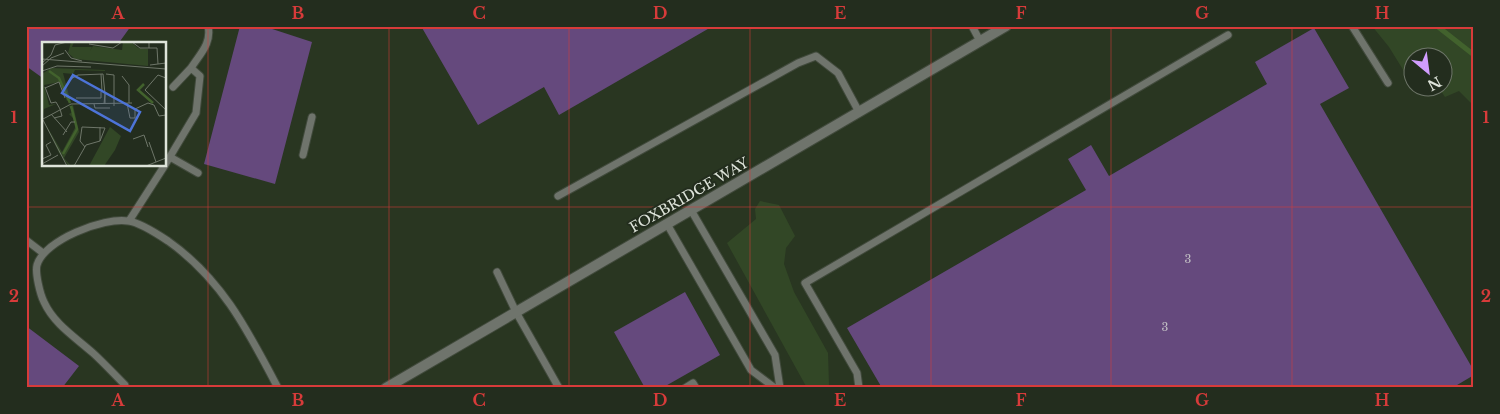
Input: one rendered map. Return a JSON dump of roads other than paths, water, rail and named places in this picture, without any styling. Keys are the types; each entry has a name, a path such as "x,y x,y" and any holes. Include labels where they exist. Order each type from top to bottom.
{"street":[{"name":"FOXBRIDGE WAY","path":"386,388 1006,26"}],"lane":[{"path":"172,87 191,68 205,48 210,35 208,26"},
{"path":"972,26 980,41"},
{"path":"1352,26 1388,83"},
{"path":"859,388 857,373 804,283 1228,34"},
{"path":"558,196 798,63 816,56 838,73 859,112"},
{"path":"166,163 196,113 200,76 191,68"},
{"path":"304,155 312,117"},
{"path":"170,157 198,173"},
{"path":"130,221 164,166"},
{"path":"691,210 775,355 780,388"},
{"path":"125,388 125,385 94,354 53,319 43,300 36,266 43,253 66,238 93,225 111,220 130,221 167,240 197,263 235,310 278,388"},
{"path":"666,224 751,370 775,388"},
{"path":"26,240 43,253"},
{"path":"497,272 516,312 559,388"},
{"path":"685,388 693,383 696,388"}],"waterway":[{"path":"1437,26 1474,55"}]}
